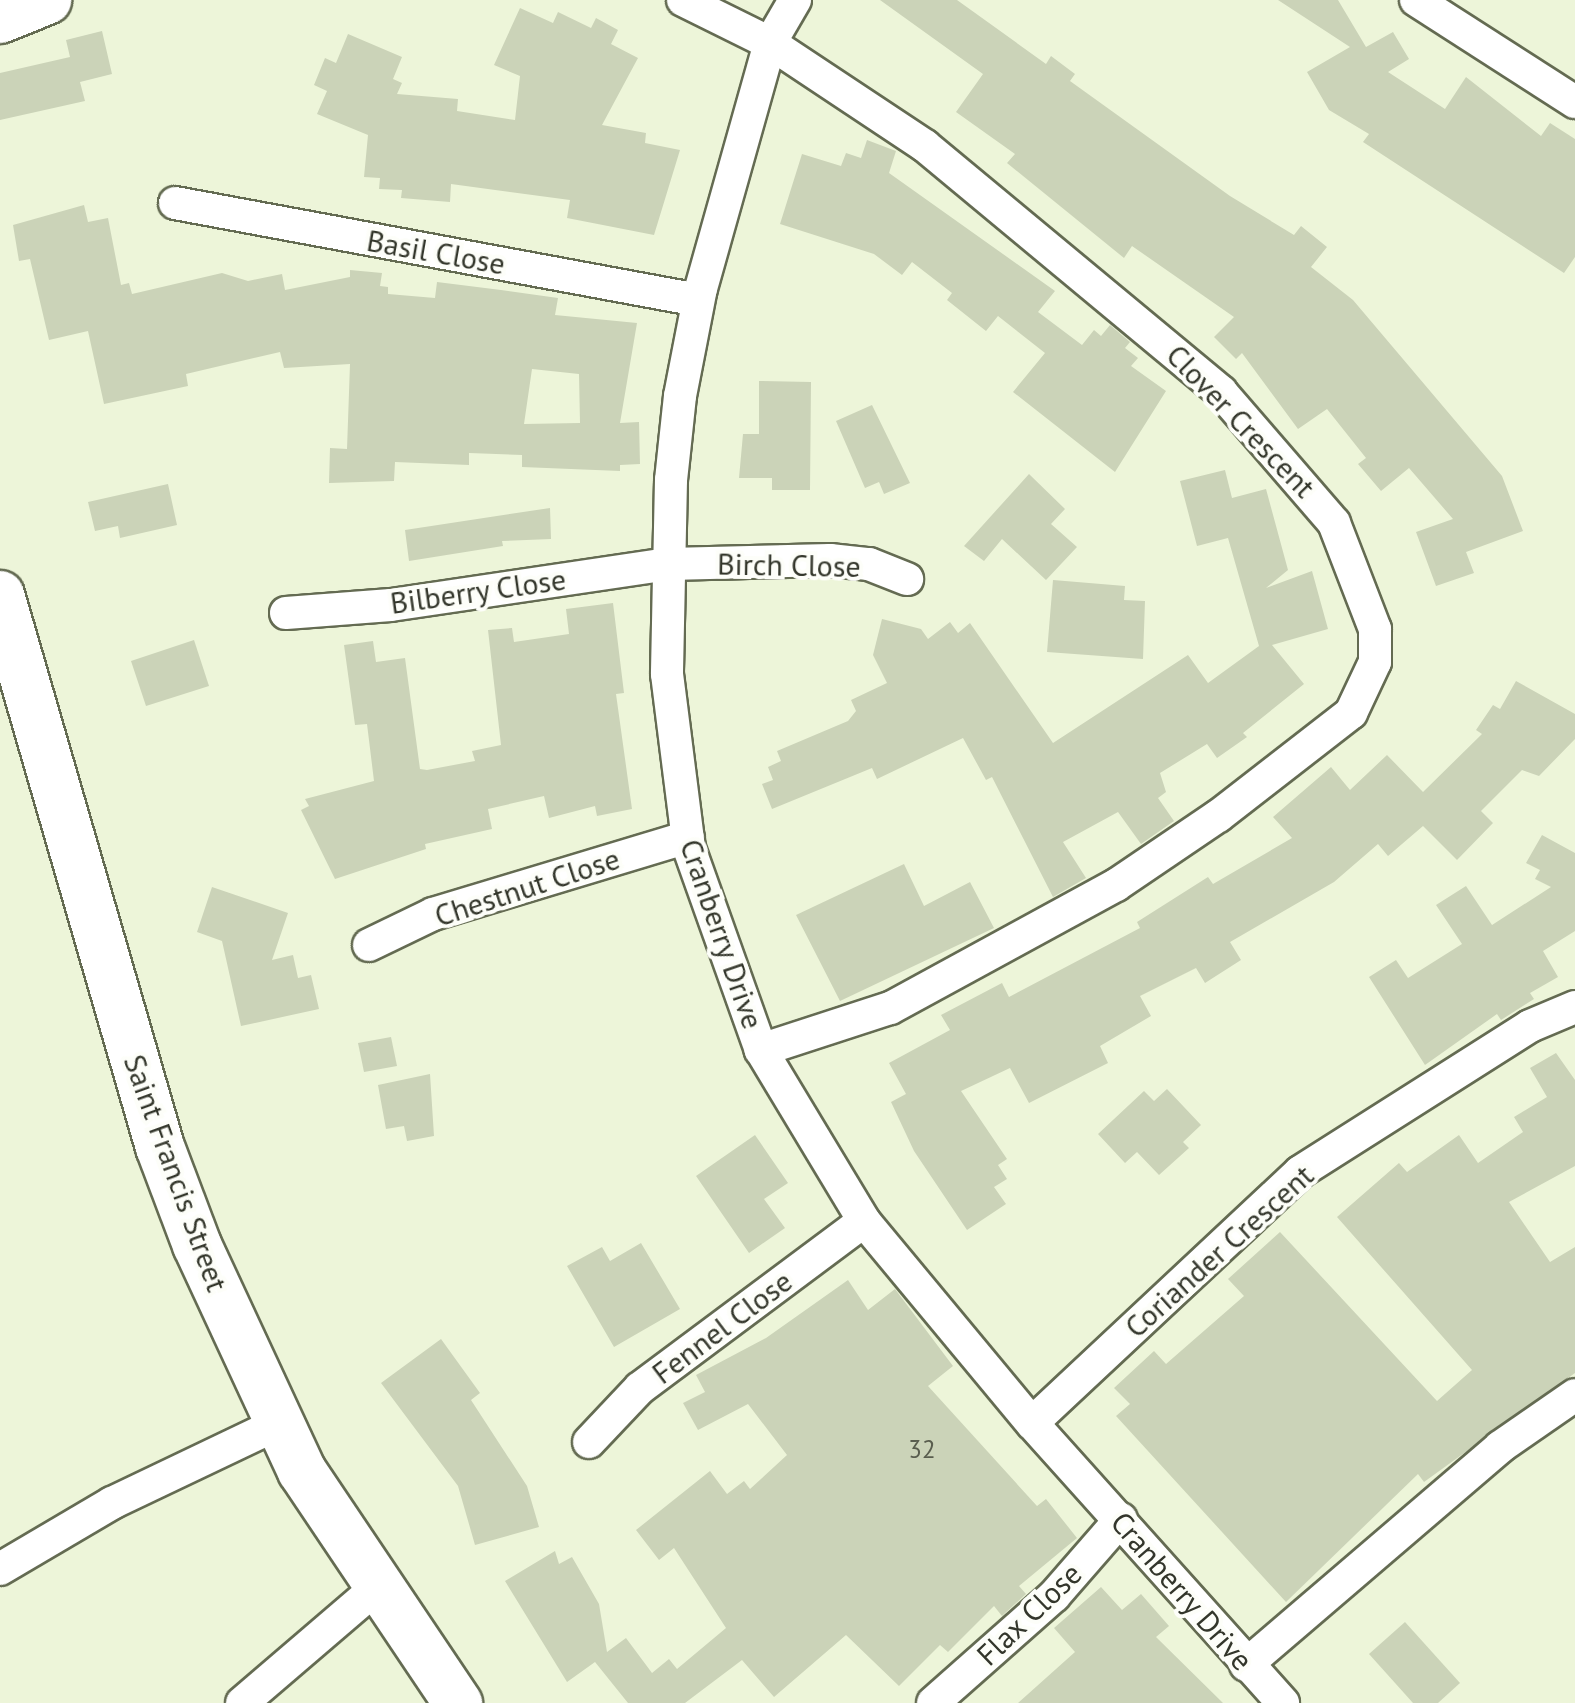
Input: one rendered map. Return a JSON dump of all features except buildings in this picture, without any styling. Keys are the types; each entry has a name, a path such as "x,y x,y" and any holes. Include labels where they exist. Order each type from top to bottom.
{"street":[{"path":"0,19 47,0"},
{"name":"Clover Crescent","path":"683,0 770,43 926,146 1222,392 1334,523 1375,629 1375,662 1351,713 1307,752 1116,885 890,1008 761,1050"},
{"name":"Cranberry Drive","path":"794,0 770,43 698,300 680,396 666,674 688,837 761,1050 864,1222 1032,1424 1283,1703"},
{"path":"1416,0 1575,102"},
{"name":"Basil Close","path":"174,203 698,300"},
{"name":"Birch Close","path":"669,564 830,560 869,564 908,579"},
{"name":"Bilberry Close","path":"286,613 391,604 669,564"},
{"name":"Saint Francis Street","path":"0,596 160,1146 302,1472 376,1588 458,1703"},
{"name":"Chestnut Close","path":"369,945 433,914 688,837"},
{"name":"Coriander Crescent","path":"1032,1424 1300,1172 1530,1026 1575,1007"},
{"name":"Fennel Close","path":"590,1442 640,1388 864,1222"},
{"path":"1246,1666 1500,1447 1575,1396"},
{"path":"0,1569 112,1503 280,1423"},
{"name":"Flax Close","path":"933,1703 1054,1596 1120,1520"},
{"path":"242,1703 376,1588"}]}
